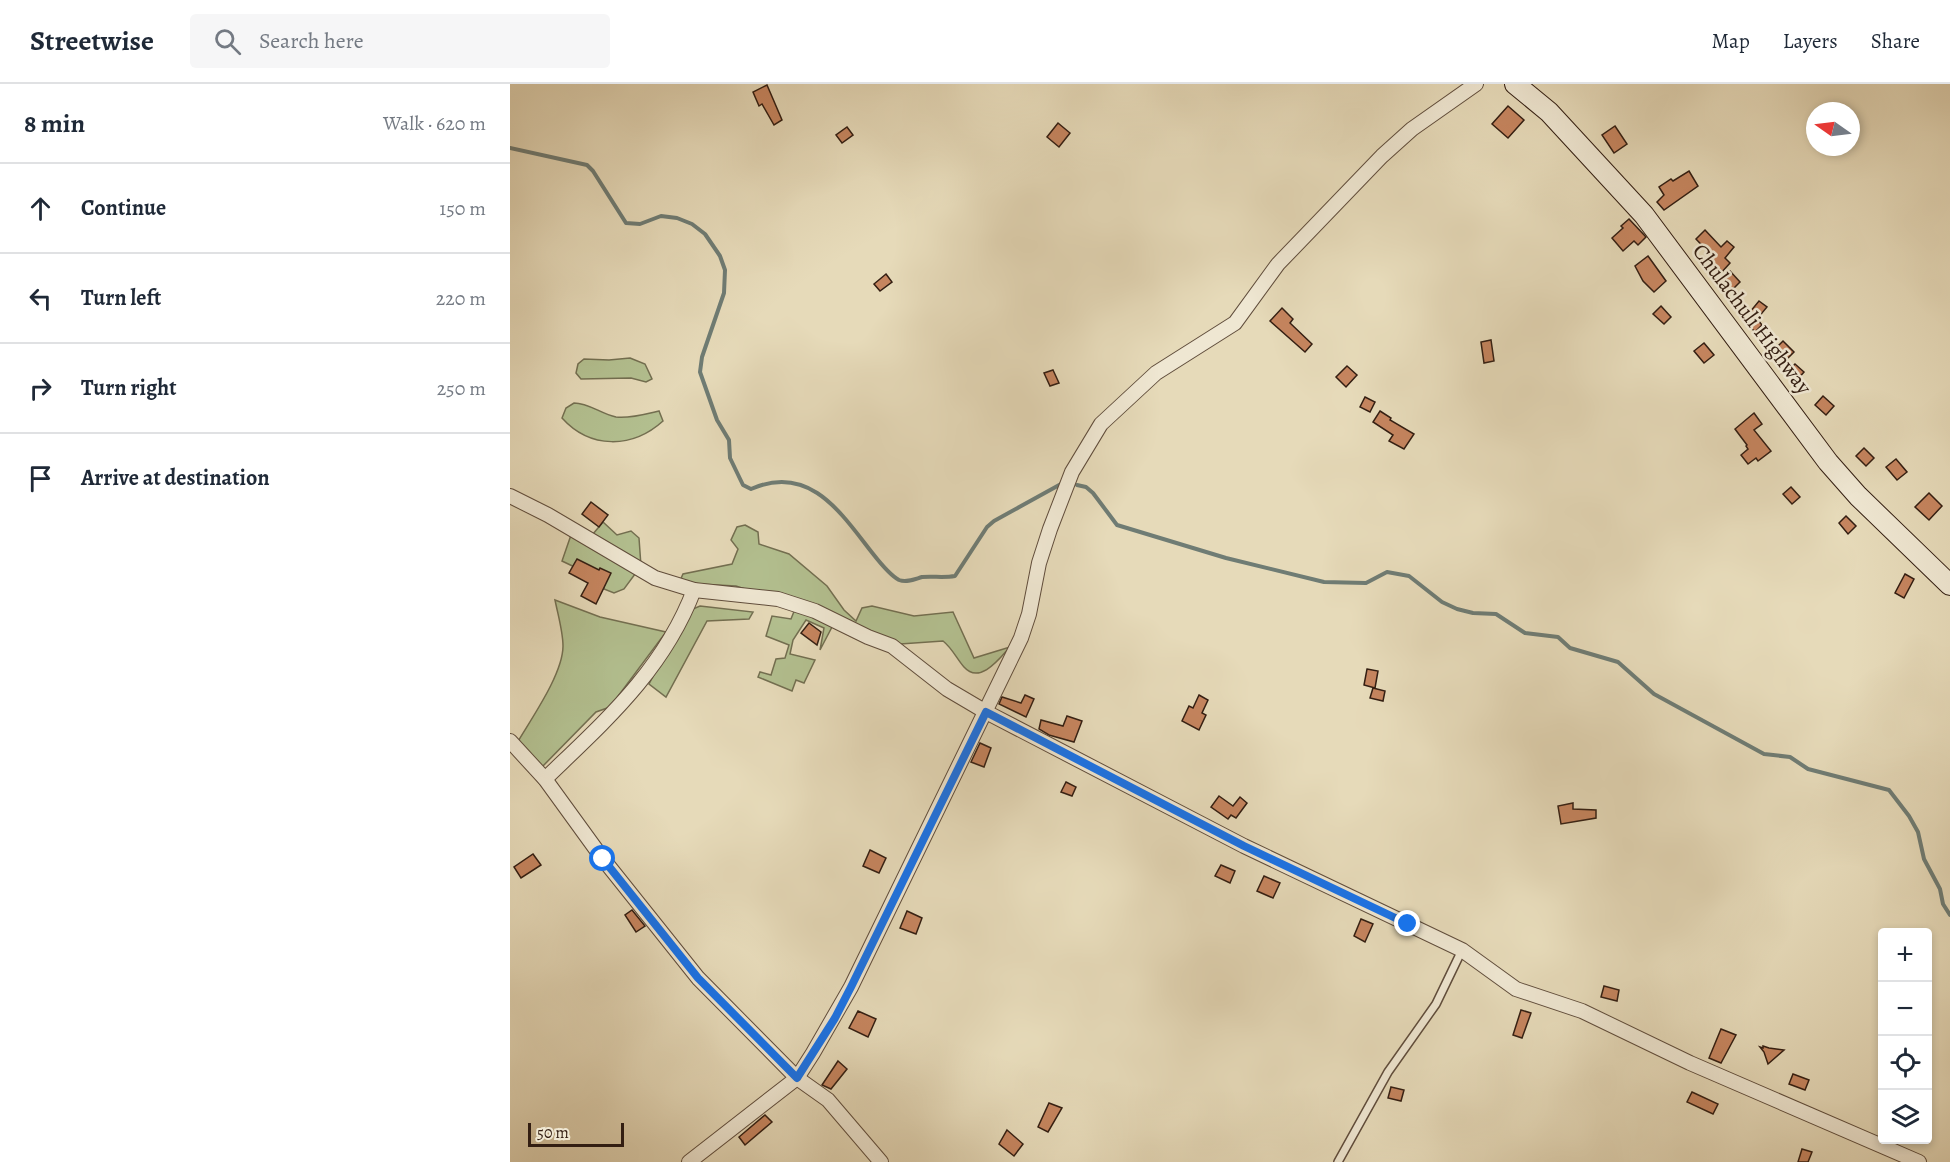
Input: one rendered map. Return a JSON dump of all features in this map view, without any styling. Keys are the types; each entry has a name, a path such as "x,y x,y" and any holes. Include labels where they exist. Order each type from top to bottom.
{"street":[{"path":"689,1162 797,1078 835,1018 1021,638 1029,614 1039,563 1072,472 1101,424 1156,373 1236,323 1278,264 1367,170 1412,129 1476,84"},
{"name":"Chulachuli Highway","path":"1515,84 1549,112 1644,214 1828,462 1858,496 1950,585"},
{"path":"511,495 655,578 694,590 778,599 815,611 892,646 947,689 986,712 1244,846 1462,950 1516,989 1582,1011 1690,1064 1920,1162"},
{"path":"545,779 624,703 641,682 687,608 694,590"},
{"path":"510,741 545,779 603,859 698,978 797,1078 828,1100 881,1162"}],"lane":[{"path":"1338,1162 1388,1072 1436,1004 1462,950"}],"green space":[{"path":"630,358 645,364 652,379 646,382 631,378 581,379 576,373 578,364 584,359"},
{"path":"574,403 616,417 631,417 659,411 663,421 638,437 625,441 598,440 573,428 562,418 566,408"},
{"path":"603,522 617,535 631,531 639,538 641,566 624,589 614,593 604,589 604,581 562,561 571,535 587,541"},
{"path":"745,525 758,532 759,544 789,554 827,586 844,610 856,621 862,608 872,606 914,616 953,612 974,658 1010,647 989,668 977,673 970,672 943,641 900,644 736,586 679,583 683,574 732,564 738,549 731,540 737,527"},
{"path":"555,600 600,617 666,632 610,707 596,712 542,767 517,743 552,683 562,657 562,635"},
{"path":"700,606 753,612 749,619 707,621 666,697 649,684 688,611"},
{"path":"795,609 823,620 832,627 820,650 824,628 806,620 793,640 790,654 815,660 804,683 796,680 792,691 758,677 760,672 771,675 776,659 785,658 789,645 766,636 772,616 791,619"}],"building":[{"path":"767,85 782,120 774,125 762,104 759,106 753,92"},
{"path":"1508,106 1524,120 1508,138 1492,124"},
{"path":"1058,123 1070,133 1059,147 1047,137"},
{"path":"1615,126 1627,144 1614,153 1602,135"},
{"path":"847,127 853,135 842,143 836,135"},
{"path":"1689,171 1698,186 1664,210 1657,202 1664,195 1659,187"},
{"path":"1629,219 1646,237 1638,245 1634,241 1623,251 1612,238"},
{"path":"1705,230 1721,247 1727,241 1734,247 1725,258 1730,263 1721,273 1708,262 1713,257 1696,239"},
{"path":"1648,256 1666,281 1654,292 1643,281 1635,266"},
{"path":"1730,271 1740,282 1727,295 1716,284"},
{"path":"886,274 892,282 880,291 874,284"},
{"path":"1759,301 1767,307 1757,319 1762,325 1755,332 1741,317 1748,310 1750,312"},
{"path":"1661,306 1671,317 1664,324 1653,314"},
{"path":"1282,308 1293,319 1290,323 1312,344 1305,352 1270,321"},
{"path":"1491,340 1494,361 1484,363 1481,342"},
{"path":"1783,341 1794,352 1782,364 1771,353"},
{"path":"1704,343 1714,355 1704,363 1694,351"},
{"path":"1795,364 1804,372 1796,381 1787,372"},
{"path":"1347,366 1357,375 1346,387 1336,377"},
{"path":"1053,370 1059,383 1050,386 1044,373"},
{"path":"1823,396 1834,406 1826,415 1815,405"},
{"path":"1365,397 1375,402 1370,412 1360,407"},
{"path":"1380,411 1391,418 1390,420 1414,434 1404,449 1389,441 1393,435 1373,422"},
{"path":"1754,413 1762,424 1754,430 1771,451 1758,461 1756,458 1748,464 1741,455 1748,449 1747,445 1735,429"},
{"path":"1864,448 1874,458 1866,466 1856,456"},
{"path":"1896,459 1907,472 1897,480 1886,467"},
{"path":"1791,487 1800,497 1792,504 1783,494"},
{"path":"1929,493 1942,506 1929,520 1915,507"},
{"path":"591,502 608,515 599,527 582,514"},
{"path":"1846,516 1856,526 1848,534 1839,523"},
{"path":"577,559 611,573 596,604 581,596 588,583 569,573"},
{"path":"1905,574 1914,579 1904,598 1895,593"},
{"path":"809,623 821,632 817,645 801,633"},
{"path":"1367,669 1378,671 1375,688 1364,685"},
{"path":"1373,688 1385,691 1383,701 1370,698"},
{"path":"1025,695 1034,699 1026,717 999,704 1002,697 1021,703"},
{"path":"1199,695 1208,700 1202,713 1206,715 1199,730 1182,721 1189,706 1193,708"},
{"path":"1067,716 1082,721 1074,742 1049,735 1039,729 1041,720 1063,726"},
{"path":"980,743 991,748 984,767 971,762"},
{"path":"1066,782 1076,787 1072,796 1061,792"},
{"path":"1219,796 1233,806 1240,797 1247,803 1236,818 1231,815 1228,819 1211,807"},
{"path":"1573,803 1573,809 1596,810 1596,818 1561,824 1558,806"},
{"path":"870,850 886,858 879,873 863,866"},
{"path":"533,854 541,865 521,878 514,867"},
{"path":"1221,865 1235,871 1230,883 1215,876"},
{"path":"1264,876 1280,883 1273,898 1257,891"},
{"path":"632,910 645,926 636,932 625,915"},
{"path":"907,911 922,918 916,934 900,928"},
{"path":"1361,919 1373,924 1365,942 1354,936"},
{"path":"1604,986 1619,990 1617,1001 1601,997"},
{"path":"1521,1010 1531,1013 1522,1038 1513,1035"},
{"path":"858,1011 876,1019 868,1037 849,1028"},
{"path":"1721,1029 1736,1035 1721,1063 1709,1058"},
{"path":"1763,1046 1784,1050 1768,1064 1760,1047 1763,1048"},
{"path":"838,1061 847,1069 831,1089 822,1085"},
{"path":"1793,1074 1809,1080 1805,1090 1789,1084"},
{"path":"1391,1087 1404,1090 1401,1101 1388,1098"},
{"path":"1692,1092 1718,1104 1713,1114 1687,1102"},
{"path":"1049,1103 1062,1108 1048,1132 1038,1127"},
{"path":"765,1115 772,1122 745,1145 739,1137"},
{"path":"1007,1130 1023,1144 1014,1156 999,1144"},
{"path":"1802,1149 1812,1152 1808,1162 1798,1162"}],"waterway":[{"path":"510,148 587,165 626,223 640,224 661,216 677,218 692,224 705,234 720,256 725,270 724,293 702,357 700,372 717,420 729,440 730,458 743,485 751,489 771,483 789,482 806,487 820,495 846,520 887,571 899,580 905,581 922,577 955,576 987,527 1061,484"},
{"path":"1077,485 1086,487 1093,493 1117,525 1226,558 1324,582 1366,583 1387,572 1409,576 1442,602 1457,609 1473,613 1496,614 1525,633 1558,637 1570,648 1618,662 1654,694 1764,754 1790,757 1808,769 1889,790 1918,832 1924,859 1940,889 1943,904 1950,915"}],"route":[{"path":"603,859 698,978 797,1078 835,1018 986,712 1244,846 1408,924"}]}
